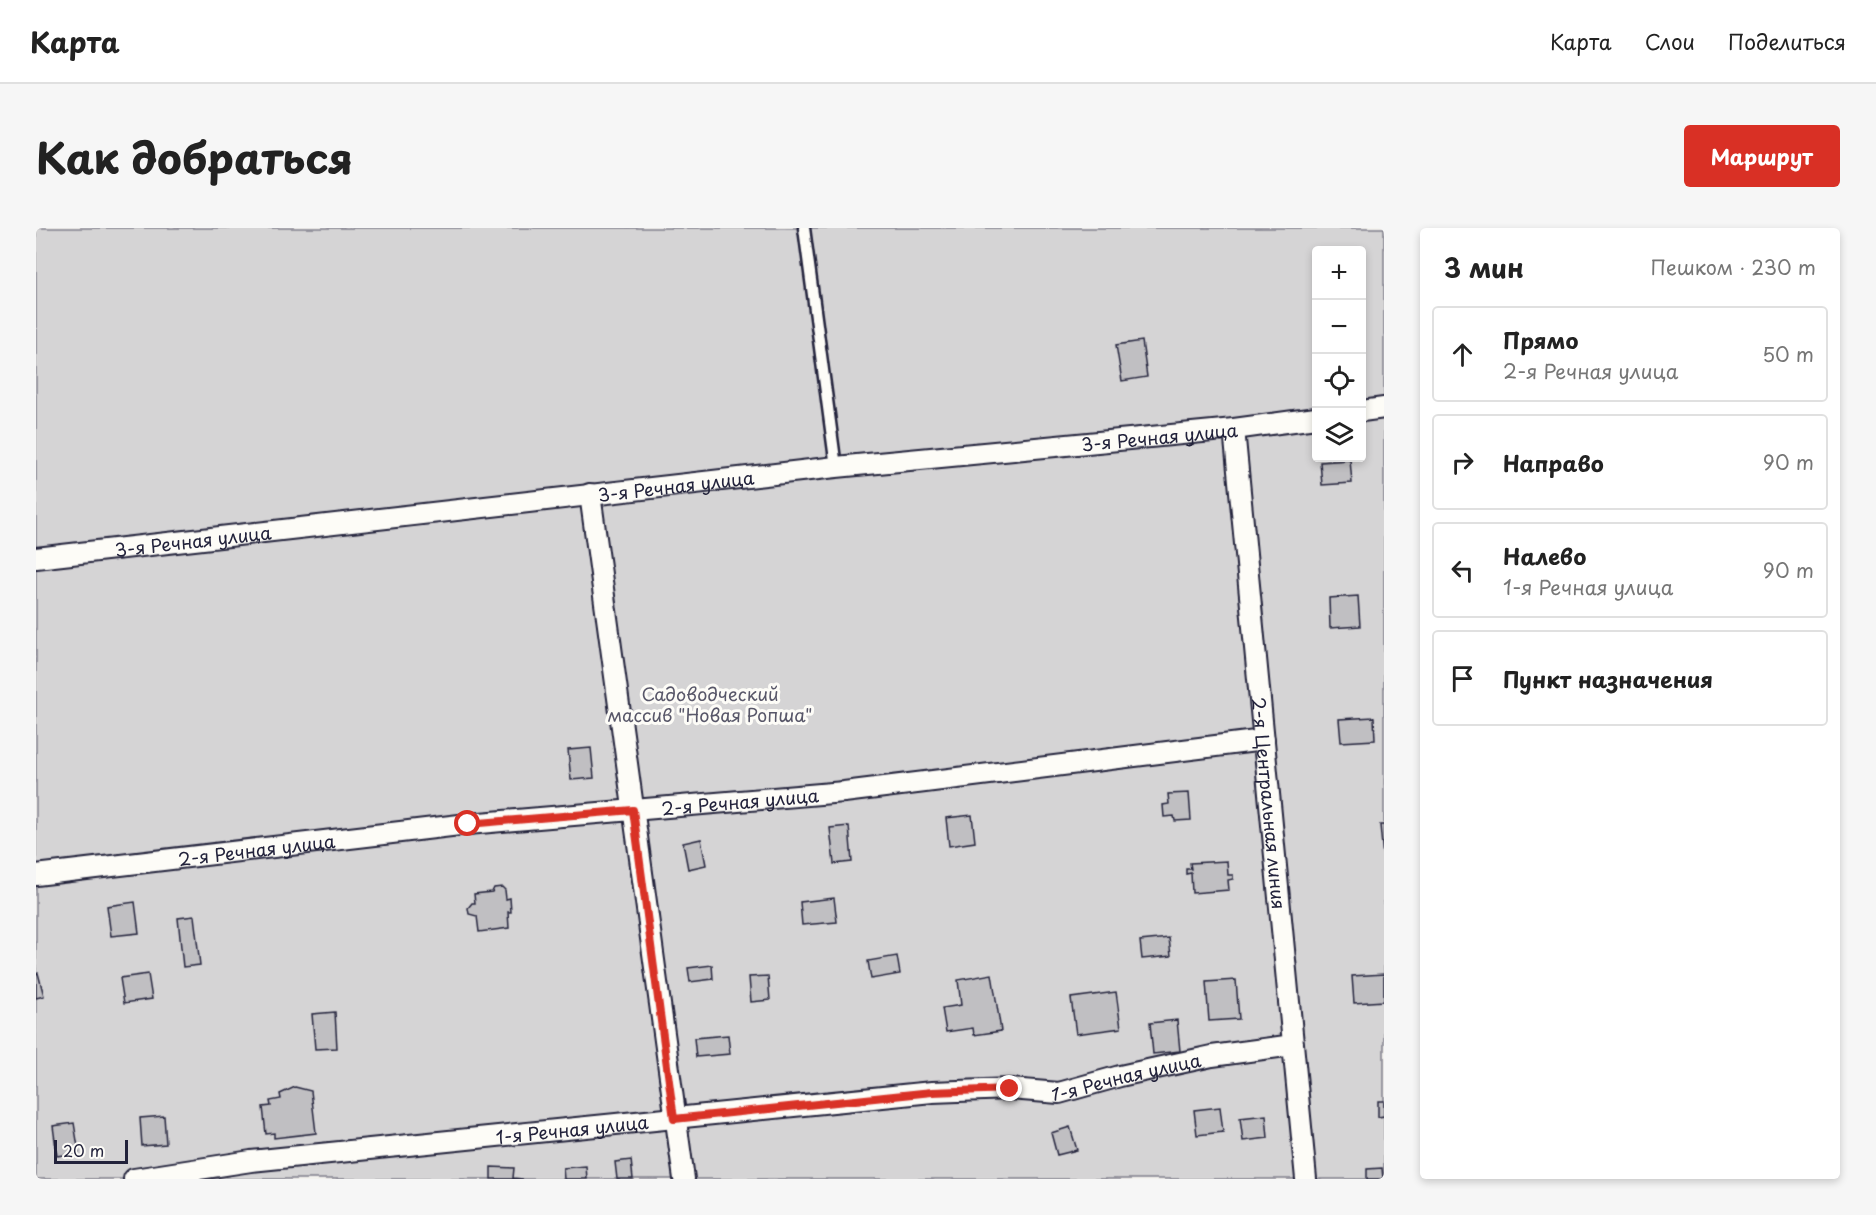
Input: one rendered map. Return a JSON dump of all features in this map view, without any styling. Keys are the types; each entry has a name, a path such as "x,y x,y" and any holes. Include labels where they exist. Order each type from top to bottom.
{"street":[{"path":"1366,410 1384,408"},
{"name":"3-я Речная улица","path":"36,558 590,494 836,467 1234,429 1312,418"},
{"name":"2-я Центральная линия","path":"1234,429 1306,1179"},
{"path":"590,494 684,1179"},
{"name":"2-я Речная улица","path":"36,876 468,824 844,792 1264,741"},
{"name":"1-я Речная улица","path":"134,1179 251,1161 932,1092 1010,1089 1059,1093 1120,1076 1212,1056 1293,1045"}],"lane":[{"path":"804,228 836,467"}],"green space":[{"name":"Садоводческий массив \"Новая Ропша\"","path":"36,228 1384,228 1384,1179 36,1179"}],"building":[{"path":"1142,341 1147,377 1122,381 1116,345"},
{"path":"1320,462 1350,462 1352,483 1322,485"},
{"path":"1358,596 1360,626 1330,628 1329,598"},
{"path":"1374,717 1375,740 1341,742 1339,719"},
{"path":"591,748 594,778 571,780 568,750"},
{"path":"1189,793 1191,820 1175,821 1174,816 1164,817 1163,805 1169,804 1168,794"},
{"path":"972,815 975,842 949,846 946,818"},
{"path":"1380,825 1384,825 1384,868"},
{"path":"849,826 852,862 834,864 830,828"},
{"path":"701,839 706,865 688,869 683,843"},
{"path":"1227,861 1228,875 1233,875 1233,879 1228,880 1229,890 1192,893 1191,873 1186,874 1186,869 1191,869 1190,863"},
{"path":"502,887 505,890 506,899 510,898 509,928 479,932 477,916 469,914 468,908 475,903 474,894 492,892 494,888"},
{"path":"834,898 837,922 802,925 800,902"},
{"path":"135,902 139,933 111,936 107,906"},
{"path":"194,916 200,965 183,967 178,918"},
{"path":"1169,938 1171,956 1142,959 1140,941"},
{"path":"897,956 900,974 871,979 868,961"},
{"path":"712,965 713,979 690,982 688,968"},
{"path":"38,973 44,996 36,998 36,974"},
{"path":"148,974 152,999 124,1003 120,978"},
{"path":"992,974 1001,1031 974,1035 973,1028 946,1032 942,1008 961,1005 958,980"},
{"path":"1384,974 1384,1001 1354,1003 1352,976"},
{"path":"768,976 770,1000 751,1002 749,977"},
{"path":"1236,980 1239,1019 1209,1021 1206,982"},
{"path":"1116,992 1121,1028 1076,1034 1071,998"},
{"path":"335,1012 337,1048 315,1049 312,1014"},
{"path":"1177,1020 1180,1051 1153,1054 1150,1023"},
{"path":"728,1035 730,1054 696,1057 694,1038"},
{"path":"295,1087 311,1091 316,1133 274,1138 274,1133 266,1134 263,1107 271,1106 270,1101 281,1099 280,1094"},
{"path":"1378,1101 1384,1101 1384,1116 1378,1117"},
{"path":"1220,1107 1223,1132 1197,1135 1194,1110"},
{"path":"1266,1115 1268,1138 1243,1141 1240,1118"},
{"path":"164,1116 166,1144 142,1146 140,1118"},
{"path":"74,1123 79,1153 57,1156 53,1126"},
{"path":"1070,1127 1077,1150 1057,1155 1051,1133"},
{"path":"631,1160 633,1179 617,1179 615,1162"},
{"path":"586,1166 587,1179 564,1179 563,1168"},
{"path":"491,1167 514,1168 513,1178 523,1179 491,1179"},
{"path":"1382,1168 1383,1179 1367,1179 1367,1169"}],"route":[{"path":"468,824 633,810 674,1119 932,1092 1010,1089"}]}
